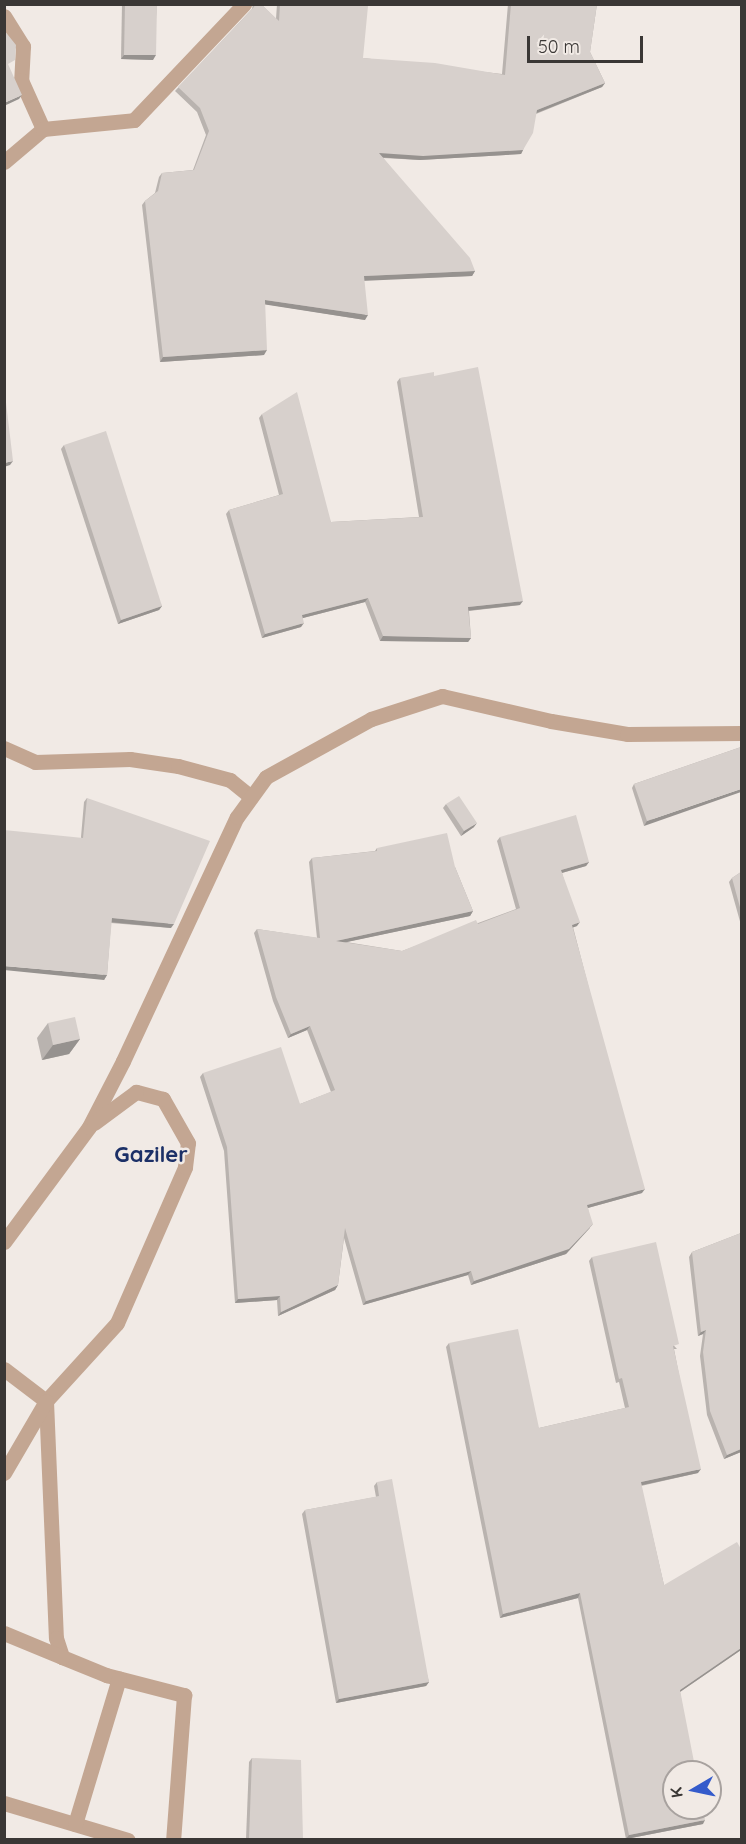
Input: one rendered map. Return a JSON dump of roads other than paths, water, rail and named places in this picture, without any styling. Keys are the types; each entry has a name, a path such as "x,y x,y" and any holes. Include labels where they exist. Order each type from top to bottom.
{"street":[{"path":"4,162 43,129 134,120 244,4"},
{"path":"4,16 23,46 21,80 43,129"},
{"path":"4,1242 89,1126 123,1061 237,817 266,777 371,719 442,696 551,721 627,734 741,733"},
{"path":"4,748 35,762 130,759 178,766 230,780 251,797"},
{"path":"4,1473 46,1401 117,1323 184,1167 188,1143 163,1099 136,1092 89,1126"},
{"path":"4,1370 46,1401"},
{"path":"46,1401 56,1638 62,1657"},
{"path":"4,1633 119,1678 184,1695 173,1839"},
{"path":"75,1824 119,1678"},
{"path":"4,1803 128,1839"}],"district":[{"name":"Gaziler","path":"151,1155"}]}
